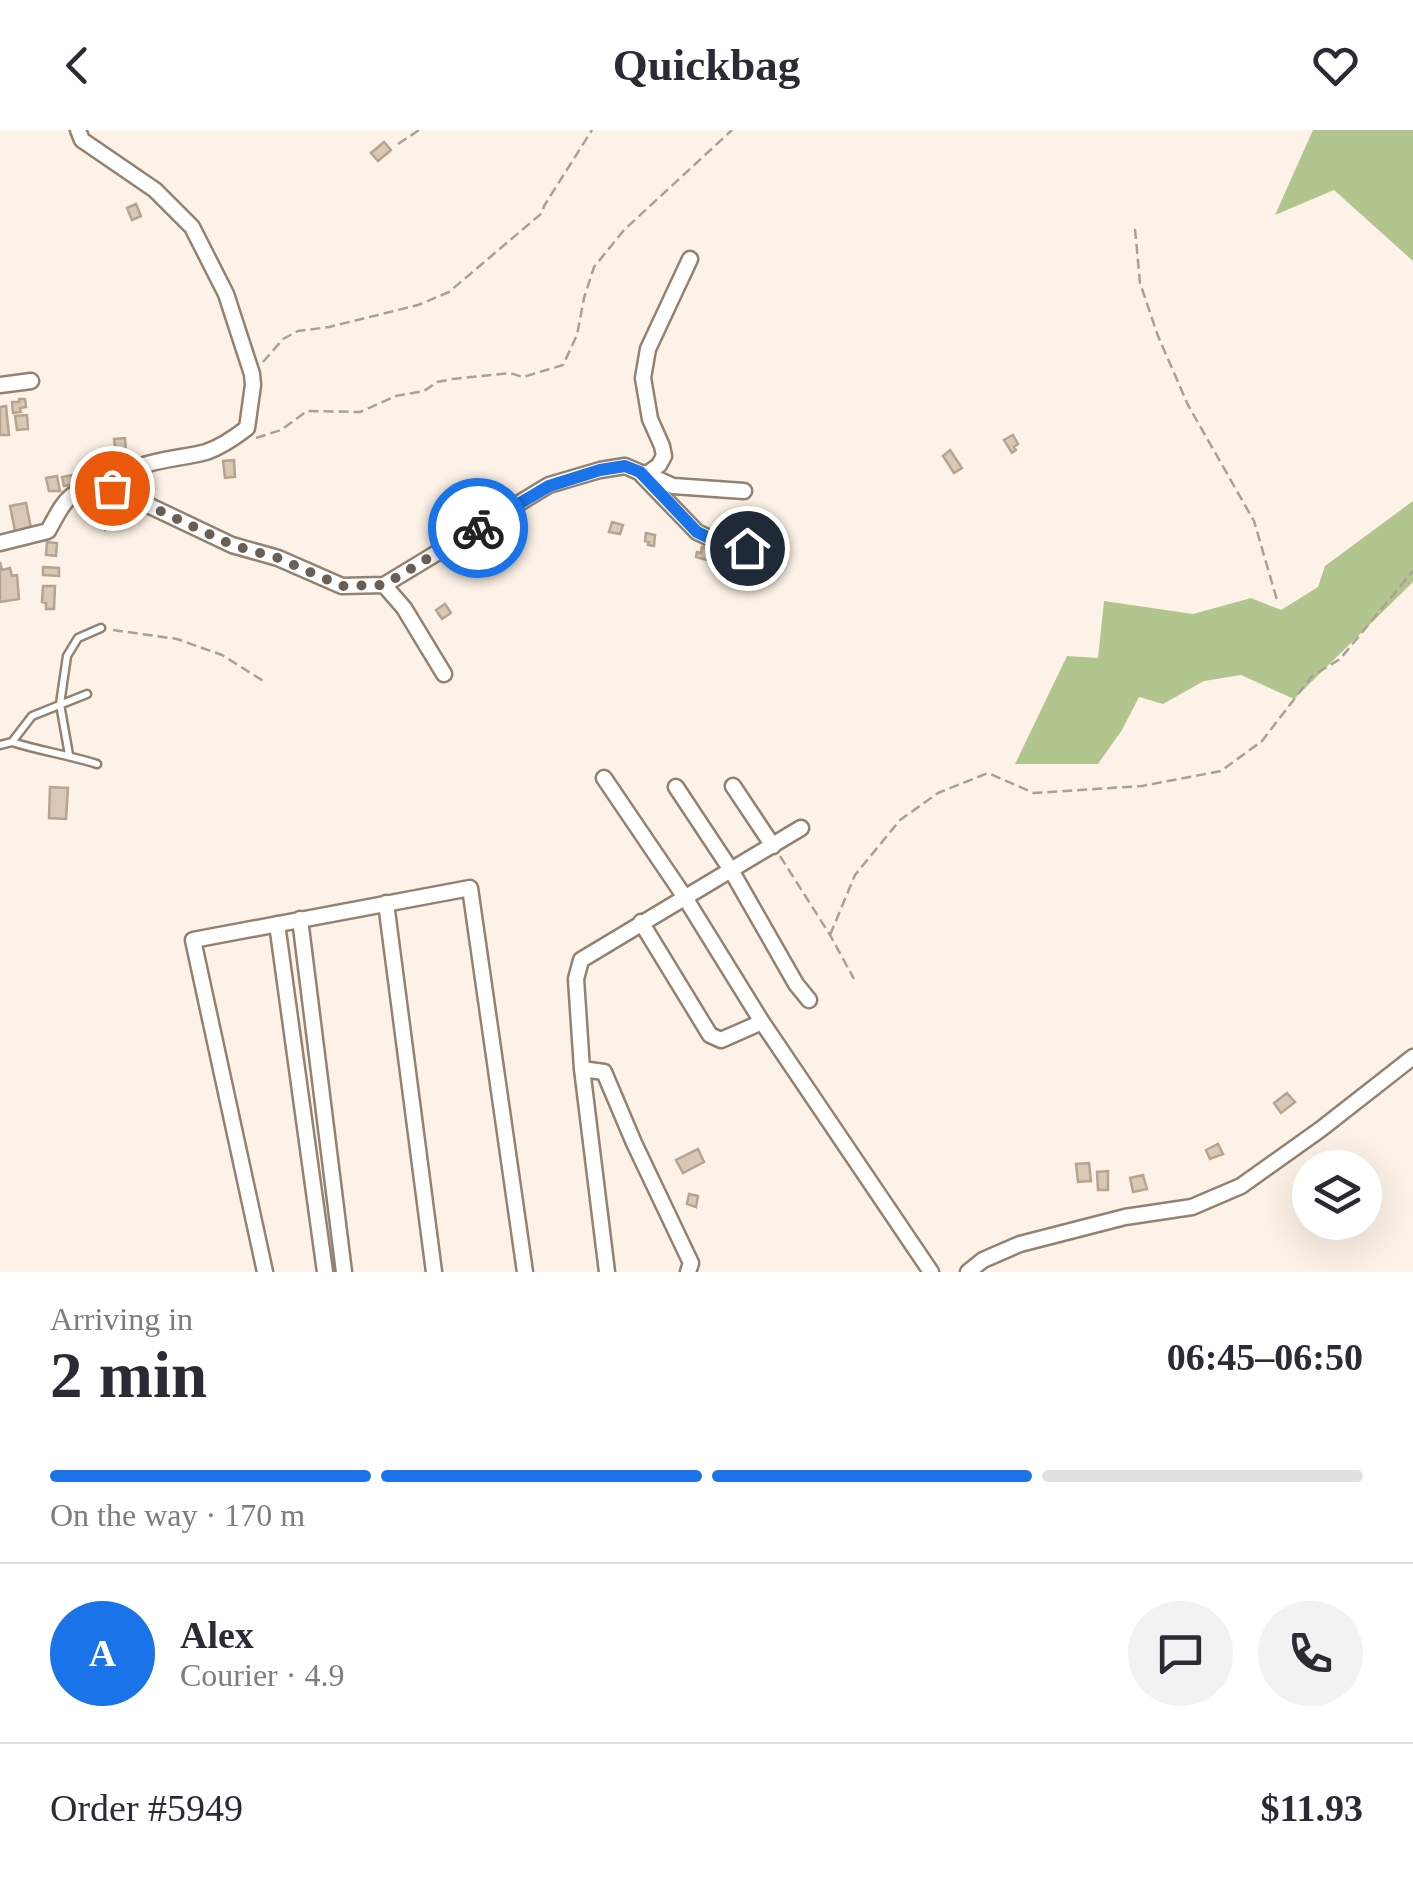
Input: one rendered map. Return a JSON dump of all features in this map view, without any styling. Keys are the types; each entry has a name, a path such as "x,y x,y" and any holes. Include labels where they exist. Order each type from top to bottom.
{"street":[{"path":"78,130 82,140 156,190 192,227 226,294 253,384 247,428 205,452 161,459 131,471 112,488"},
{"path":"643,473 659,465 664,456 650,419 644,378 648,349 690,259"},
{"path":"0,385 31,382"},
{"path":"0,543 48,532 70,495 93,486 112,488 232,545 278,558 342,586 384,585 549,486 600,470 625,466 673,486 744,491"},
{"path":"643,473 697,532 720,543 747,548"},
{"path":"384,585 404,608 444,674"},
{"path":"604,778 931,1272"},
{"path":"733,786 773,846"},
{"path":"676,787 731,870 808,1000"},
{"path":"607,1272 582,1070 576,978 581,960 801,828"},
{"path":"265,1272 193,940 470,888 522,1271"},
{"path":"386,903 434,1272"},
{"path":"300,920 344,1272"},
{"path":"641,922 710,1035 720,1040 762,1022"},
{"path":"277,924 325,1272"},
{"path":"968,1272 1020,1244 1126,1218 1192,1207 1241,1186 1413,1056"},
{"path":"582,1070 604,1072 691,1263 688,1272"}],"lane":[{"path":"69,755 60,704 67,656 78,638 101,628"},
{"path":"12,742 32,716 86,694"},
{"path":"0,745 12,742 97,764"}],"path":[{"path":"398,144 420,130"},
{"path":"252,374 284,339 298,331 418,305 449,292 542,214 592,130"},
{"path":"229,441 281,430 307,412 360,412 452,378 510,374 523,377 563,365 577,335 594,268 624,230 732,130"},
{"path":"1135,229 1140,283 1158,336 1188,404 1254,521 1277,600"},
{"path":"830,935 855,875 900,820 938,793 988,773 1034,793 1142,786 1221,771 1262,741 1312,676 1340,658 1413,570"},
{"path":"101,628 176,640 222,654 266,682"},
{"path":"773,846 854,978"}],"green space":[{"path":"1313,130 1413,130 1413,261 1334,190 1275,215"},
{"path":"1413,501 1413,582 1294,699 1241,675 1204,681 1163,704 1139,697 1098,764 1015,764 1067,656 1098,658 1104,601 1193,614 1251,598 1281,610 1318,587 1325,566"}],"building":[{"path":"384,142 391,150 378,161 371,153"},
{"path":"136,204 141,216 132,220 127,208"},
{"path":"25,399 26,407 13,413 12,402"},
{"path":"6,406 9,435 0,435 0,407"},
{"path":"27,415 28,429 17,430 15,416"},
{"path":"1013,435 1018,444 1012,453 1004,440"},
{"path":"125,438 126,453 116,454 114,439"},
{"path":"950,450 962,468 954,473 943,456"},
{"path":"234,460 235,477 225,478 223,461"},
{"path":"73,475 75,484 64,486 62,477"},
{"path":"57,476 60,491 49,491 46,478"},
{"path":"141,482 154,489 141,500 133,493"},
{"path":"96,497 117,516 105,530 84,510"},
{"path":"26,503 31,528 15,531 10,506"},
{"path":"612,522 623,525 620,534 609,532"},
{"path":"646,533 655,535 654,546 645,541"},
{"path":"47,542 57,543 56,556 46,555"},
{"path":"702,547 710,550 707,560 696,557"},
{"path":"0,562 2,570 10,568 12,576 17,575 19,599 0,602"},
{"path":"43,567 59,568 59,576 43,575"},
{"path":"43,586 55,586 54,609 46,609 42,602"},
{"path":"445,604 451,613 442,619 436,610"},
{"path":"50,787 68,788 66,819 49,818"},
{"path":"1287,1093 1295,1102 1281,1113 1274,1103"},
{"path":"1218,1144 1223,1154 1210,1159 1206,1150"},
{"path":"698,1149 704,1162 683,1173 676,1160"},
{"path":"1089,1163 1091,1181 1078,1182 1076,1164"},
{"path":"1108,1171 1108,1190 1098,1190 1097,1172"},
{"path":"1143,1175 1147,1189 1133,1192 1130,1178"},
{"path":"689,1194 698,1196 696,1207 687,1204"}],"way so far":[{"path":"112,488 232,545 278,558 342,586 384,585 478,528"}],"route":[{"path":"478,528 549,486 625,466 640,472 697,532 720,543 747,548"}]}
